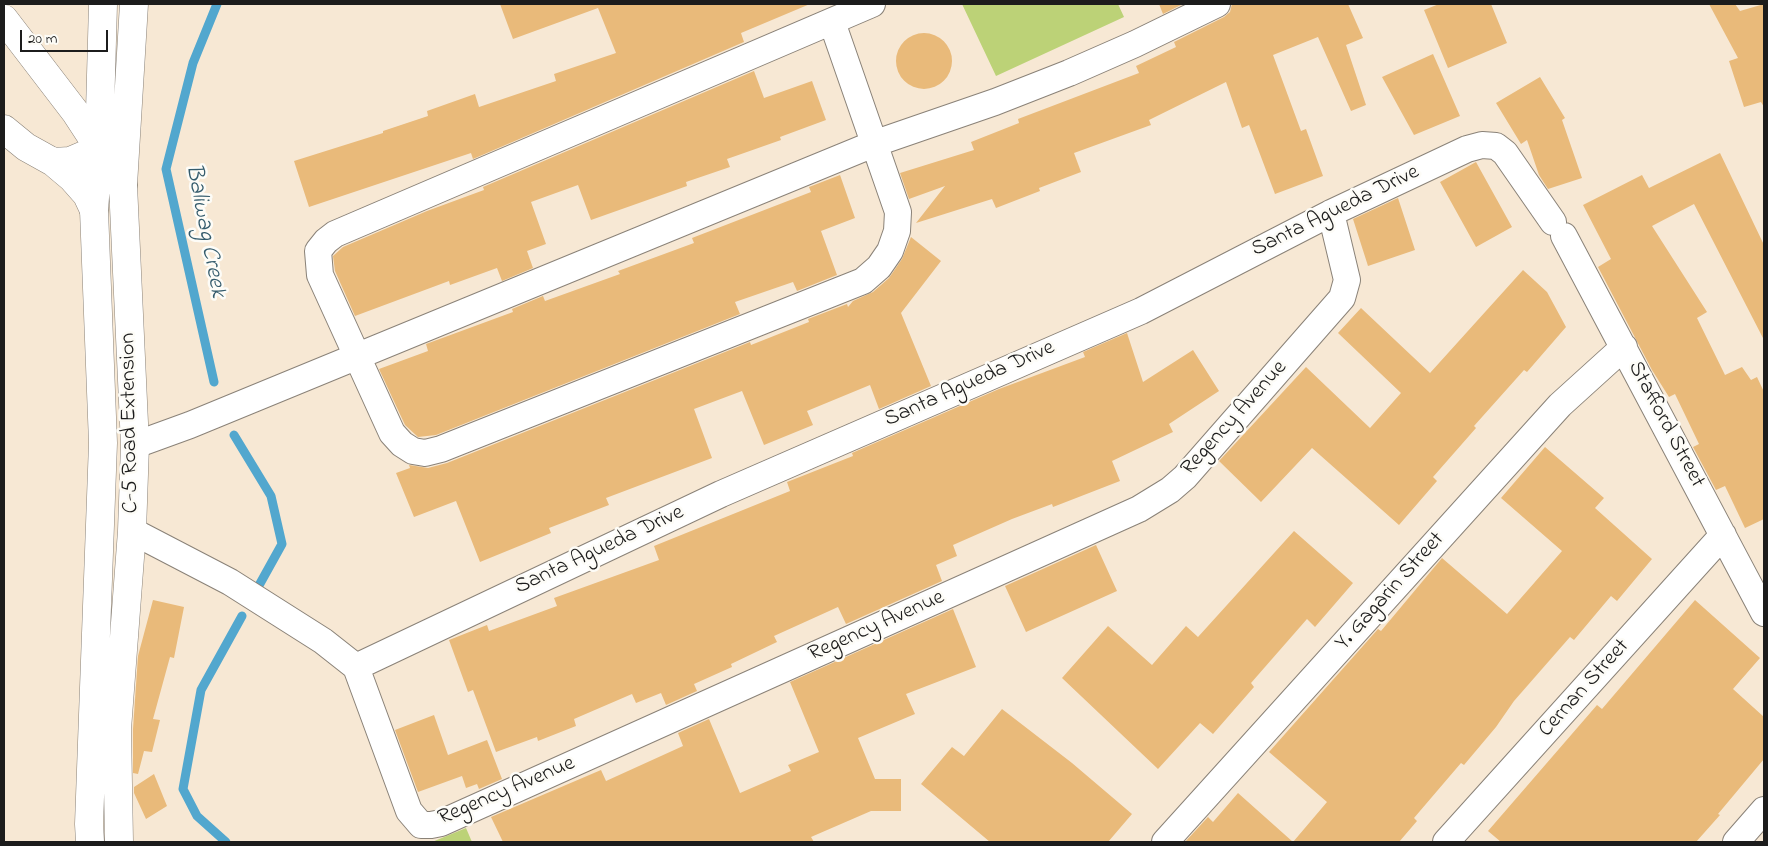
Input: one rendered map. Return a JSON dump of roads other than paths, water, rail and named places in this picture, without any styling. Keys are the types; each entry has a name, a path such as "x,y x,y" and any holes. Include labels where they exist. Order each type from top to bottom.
{"main road":[{"name":"C-5 Road Extension","path":"90,842 89,824 103,444 94,210 99,147 103,4"},
{"name":"C-5 Road Extension","path":"120,838 117,729 132,531 135,445 123,184 134,4"},
{"path":"4,19 57,86 123,184"},
{"path":"53,162 79,158 99,147 126,119"},
{"path":"4,129 26,147 53,162 80,186 94,210"}],"street":[{"path":"832,22 876,143 898,212 897,231 890,251 879,267 863,281 441,449 426,452 413,451 402,444 392,433 320,275 318,251 334,234 872,4"},
{"path":"135,445 190,425 876,143 995,102 1069,73 1135,44 1217,4"},
{"name":"Santa Agueda Drive","path":"356,667 721,494 1141,311 1331,213 1467,149 1482,145 1496,146 1505,153 1559,229"},
{"name":"Regency Avenue","path":"356,667 409,811 421,825 431,825 450,819 1139,509 1170,490 1185,477 1342,298 1347,280 1331,213"},
{"name":"Stafford Street","path":"1559,229 1624,347 1764,614"},
{"name":"Y. Gagarin Street","path":"1165,842 1560,405 1624,347"},
{"path":"132,531 230,582 323,641 356,667"},
{"name":"Cernan Street","path":"1446,842 1723,535"},
{"path":"1736,842 1764,810"}],"waterway":[{"name":"Baliwag Creek","path":"214,382 166,169 193,63 217,4"},
{"name":"Baliwag Creek","path":"234,435 271,496 282,544 257,589"},
{"name":"Baliwag Creek","path":"226,842 197,816 183,789 201,690 242,616"}]}
